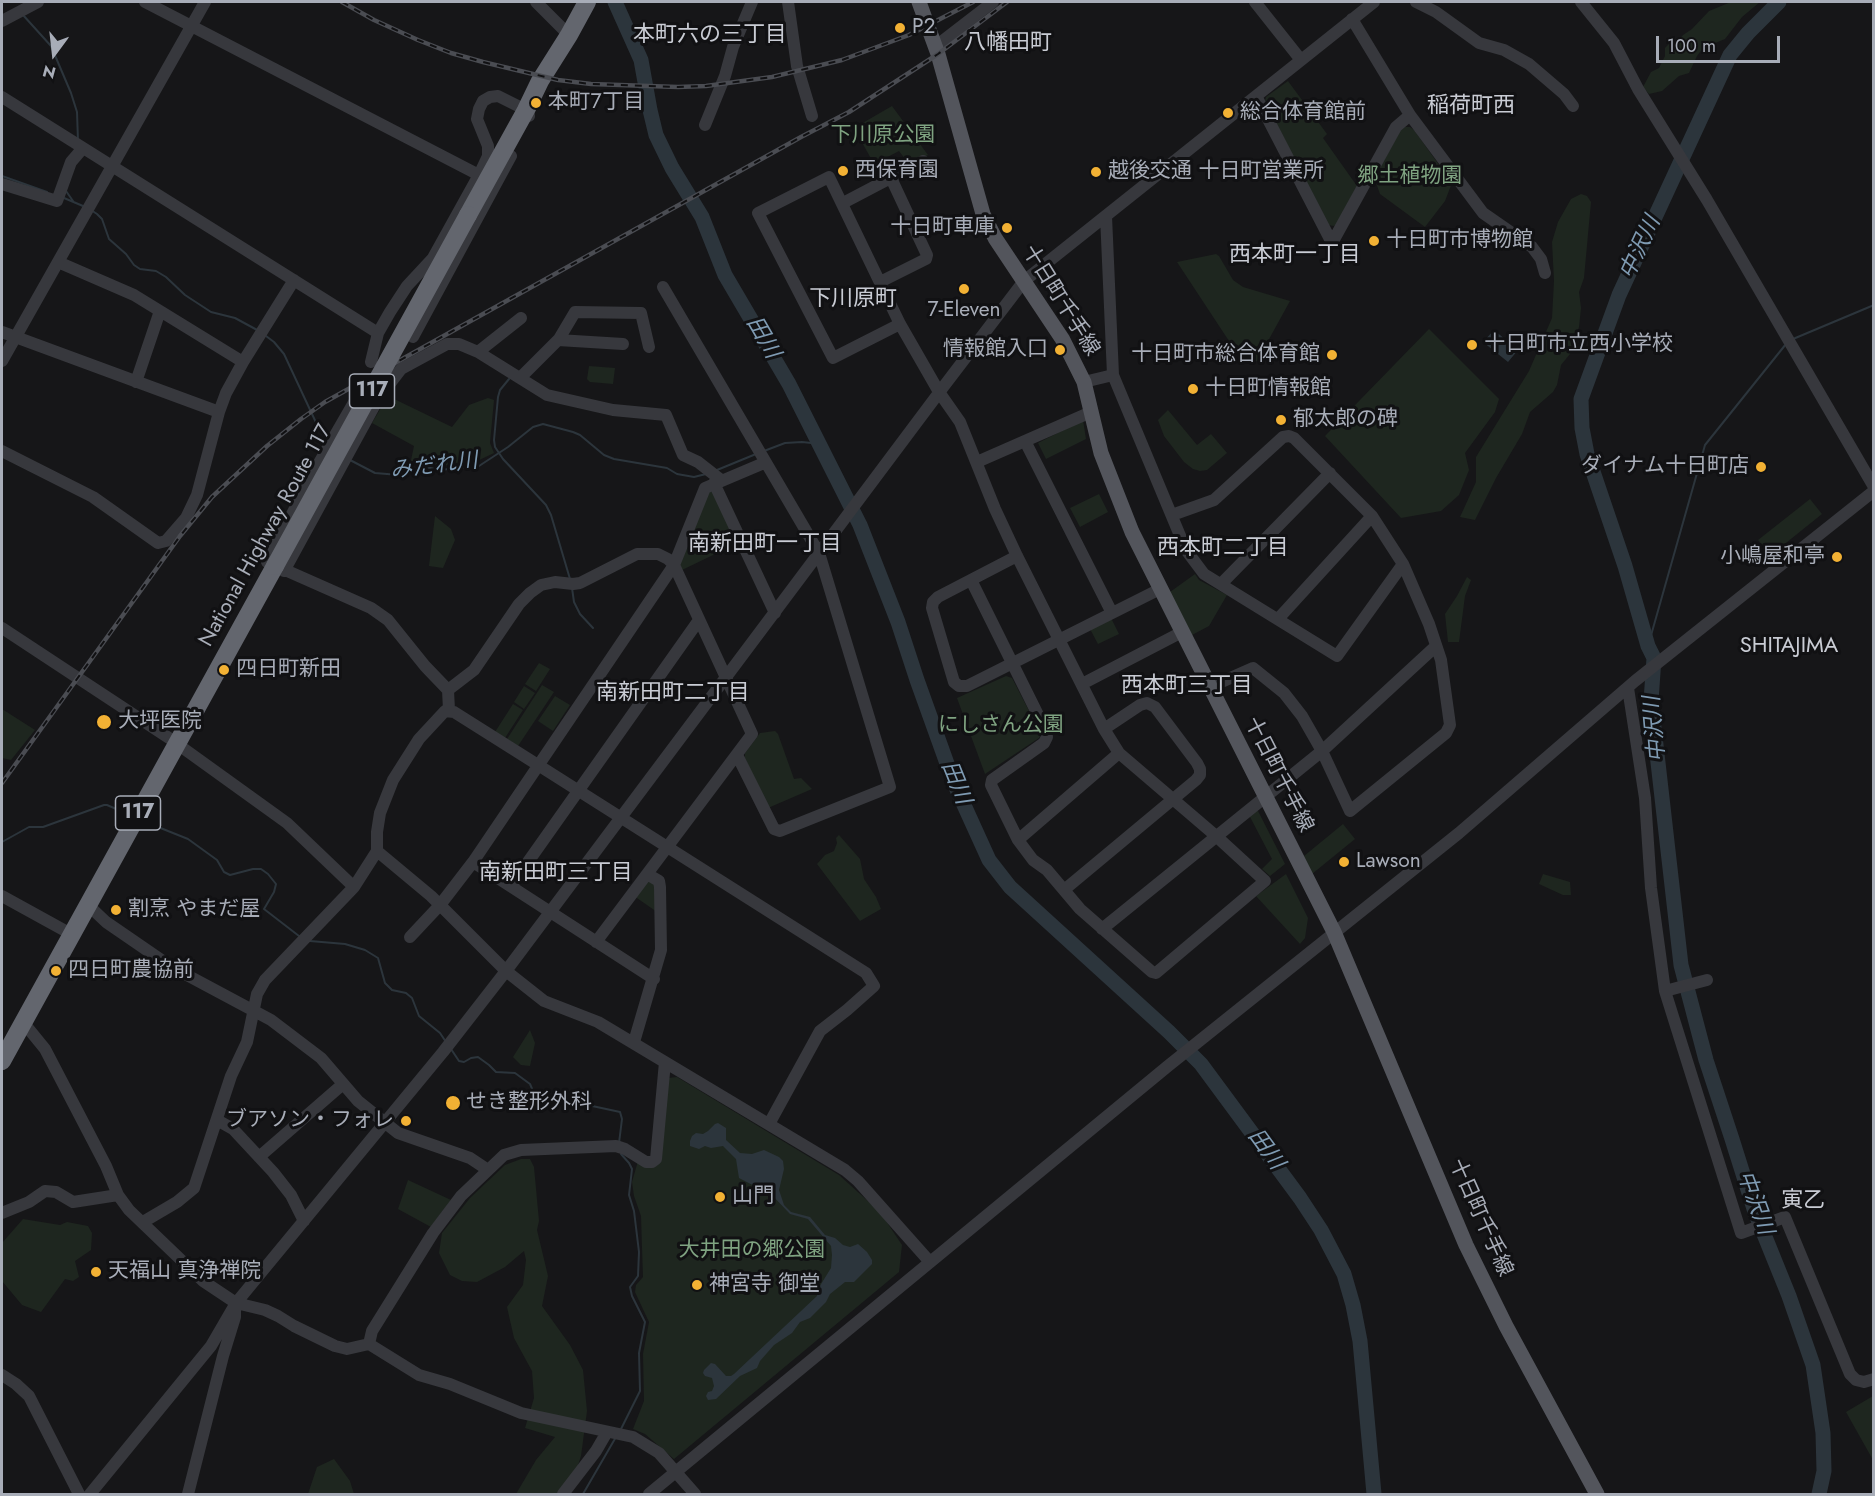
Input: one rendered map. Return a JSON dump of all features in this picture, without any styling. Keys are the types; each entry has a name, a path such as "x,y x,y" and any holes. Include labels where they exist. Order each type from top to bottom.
{"highway":[{"name":"National Highway Route 117","path":"2,1060 176,743 280,568 540,81 587,2"}],"main road":[{"name":"十日町千手線","path":"919,2 936,46 983,214 995,238 1063,340 1084,382 1101,453 1132,532 1334,932 1466,1245 1506,1326 1597,1494"}],"street":[{"path":"2,21 38,2"},
{"path":"146,2 479,175"},
{"path":"2,361 205,2"},
{"path":"536,2 569,35"},
{"path":"705,125 752,2"},
{"path":"788,2 797,66 812,116"},
{"path":"936,46 993,2"},
{"path":"1255,2 1301,60"},
{"path":"90,1494 210,1346 236,1303 384,1124 506,971 1024,281 1374,2"},
{"path":"1416,2 1436,12 1479,43 1504,50 1529,64 1564,94 1573,106"},
{"path":"649,1494 1168,1066 1459,833 1632,684 1874,489 1688,168 1638,89 1614,43 1581,2"},
{"path":"1352,19 1410,115 1483,213 1532,247 1545,273"},
{"path":"371,362 378,333 407,286 433,258 479,175 488,156 488,146 477,119 479,109 490,97 498,96 526,110 529,116 527,125 413,337"},
{"path":"1256,96 1332,243 1396,127 1410,115"},
{"path":"2,97 378,333"},
{"path":"2,184 57,201 71,162 83,148"},
{"path":"843,203 923,161"},
{"path":"900,324 833,358 758,213 829,177 900,324 939,392 960,422 995,509 1017,556 1104,729 1119,753 1265,881 1156,973 1152,972 1080,909 1047,870 1033,860 1018,840 991,785 992,780 1044,743 1047,737 970,580"},
{"path":"880,282 926,259 927,255 891,178"},
{"path":"1106,216 1113,375 1186,550 1204,574 1337,656 1403,564"},
{"path":"58,262 134,295 243,362"},
{"path":"2,452 93,497 158,543 166,541 186,518 197,495 226,393 294,280"},
{"path":"663,287 764,463 819,553 890,787 780,831 774,829 737,755"},
{"path":"394,306 421,322"},
{"path":"136,382 160,311"},
{"path":"521,377 558,340 575,312 641,314 649,347"},
{"path":"478,352 521,318"},
{"path":"2,332 219,412"},
{"path":"558,340 623,344"},
{"path":"280,568 378,399 401,369 447,344 459,344 478,352 547,395 613,410 666,415 682,455 698,462 714,476 775,613"},
{"path":"1084,382 1113,375"},
{"path":"364,385 267,562 371,608 388,620 425,666 448,690 449,710"},
{"path":"977,462 1091,412"},
{"path":"342,424 360,433"},
{"path":"1172,515 1214,500 1283,437 1294,438 1372,516 1403,564 1441,660 1450,725 1446,733 1350,811 1322,751 1302,716 1284,693 1253,668 1210,687"},
{"path":"1025,441 1112,613"},
{"path":"410,938 473,862 674,565 705,488 714,476 764,463"},
{"path":"1221,584 1330,473"},
{"path":"1278,620 1372,516"},
{"path":"448,690 474,670 519,604 530,592 541,585 555,582 580,583 638,554 658,554 674,565 752,734 596,942"},
{"path":"1017,556 938,597 933,602 932,608 954,682 959,686 967,686 1160,589"},
{"path":"511,886 699,620"},
{"path":"2,628 176,743 287,823 354,887"},
{"path":"1082,684 1182,632"},
{"path":"1102,929 1322,751 1436,646"},
{"path":"1632,684 1645,798 1651,888 1668,990 1741,1233 1785,1217 1850,1374 1856,1380 1864,1382 1874,1379"},
{"path":"1064,890 1200,775 1197,763 1155,707 1148,703 1140,705 1104,729"},
{"path":"449,710 866,973 874,986 820,1031 769,1124"},
{"path":"143,1222 177,1202 194,1188 231,1076 247,1042 257,994 265,980 354,887 377,851 380,813 393,780 419,739 442,713 449,710"},
{"path":"1018,840 1119,753"},
{"path":"377,851 440,904 506,971 550,1004 598,1022 634,1042 845,1170 858,1181 930,1262"},
{"path":"473,862 654,979"},
{"path":"634,1042 661,950 659,881 647,874"},
{"path":"2,896 71,934"},
{"path":"87,904 114,928 170,966 271,1020 321,1059 358,1101 384,1124 398,1133 470,1158 488,1170"},
{"path":"1668,990 1705,981"},
{"path":"23,1022 45,1049 106,1166 118,1195 129,1210 203,1281 236,1303 265,1310 335,1346 347,1349 369,1344 419,1375 450,1384 521,1413 633,1437 659,1453 695,1494"},
{"path":"369,1344 372,1331 433,1233 461,1196 504,1155 521,1150 616,1146 646,1162 656,1159 665,1062"},
{"path":"259,1157 344,1084"},
{"path":"217,1120 233,1129 259,1157 291,1195 304,1221"},
{"path":"2,1212 29,1202 45,1191 56,1192 74,1202 118,1195"},
{"path":"188,1494 235,1317 236,1303"},
{"path":"210,1346 223,1356"},
{"path":"2,1375 29,1396 79,1494"},
{"path":"563,1494 608,1432"}],"green space":[{"path":"1731,2 1760,2 1742,17 1725,39 1703,48 1689,73 1679,76 1662,91 1649,94 1643,87 1651,72 1659,68 1665,56 1665,48 1678,41 1709,11"},
{"path":"1288,81 1327,134 1323,138 1357,186 1334,226 1328,225 1265,101 1266,97"},
{"name":"下川原公園","path":"892,106 928,155 909,164 899,151 874,164 854,128"},
{"name":"郷土植物園","path":"1405,127 1414,130 1452,183 1445,201 1425,227 1380,194 1375,180 1400,131"},
{"path":"1581,194 1587,196 1591,202 1584,278 1579,292 1581,308 1579,327 1570,354 1561,365 1557,385 1553,392 1530,412 1522,434 1475,520 1460,517 1476,482 1476,457 1529,371 1552,318 1554,281 1552,242 1558,222 1571,199"},
{"path":"1216,254 1233,280 1243,287 1290,301 1257,361 1251,364 1227,338 1177,262"},
{"path":"1429,329 1499,399 1495,412 1465,453 1469,470 1459,495 1441,511 1401,518 1325,436"},
{"path":"589,366 615,368 613,384 590,382 587,379"},
{"path":"388,396 452,427 469,405 488,398 494,400 490,443 494,453 473,463 439,466 422,463 410,465 414,446 372,423"},
{"path":"1168,410 1197,445 1211,434 1227,453 1207,470 1193,469 1184,462 1164,436 1158,420"},
{"path":"1083,420 1086,439 1046,459 1038,443"},
{"path":"714,491 738,543 682,570 679,565 708,492"},
{"path":"1099,494 1108,512 1080,527 1070,508"},
{"path":"1810,499 1822,514 1771,555 1758,540"},
{"path":"435,516 451,529 455,540 443,568 429,566"},
{"path":"1195,574 1199,580 1227,595 1209,626 1192,635 1170,592"},
{"path":"1467,577 1471,580 1465,596 1459,642 1448,642 1445,614"},
{"path":"1111,618 1119,634 1098,644 1090,629"},
{"path":"539,663 550,669 536,691 525,684"},
{"name":"にしさん公園","path":"1006,676 1012,678 1041,734 1039,738 985,774 957,698"},
{"path":"542,685 554,692 518,746 507,739"},
{"path":"524,686 535,693 524,709 514,702"},
{"path":"555,696 570,705 553,731 538,721"},
{"path":"513,704 523,710 505,738 495,732"},
{"path":"2,709 35,730 11,760 2,758"},
{"path":"775,731 794,779 801,778 812,789 768,808 745,758 745,753 760,733"},
{"path":"1257,809 1285,864 1270,876 1262,869 1272,859 1249,815"},
{"path":"1343,824 1355,839 1312,874 1304,856"},
{"path":"839,835 860,859 864,879 881,909 860,921 817,864 825,855 834,851 836,838"},
{"path":"1286,874 1308,918 1305,938 1300,944 1256,896"},
{"path":"1543,874 1570,882 1571,895 1563,895 1539,884"},
{"path":"646,881 656,884 657,912 634,896"},
{"path":"530,1030 535,1043 530,1066 521,1065 513,1057"},
{"name":"大井田の郷公園","path":"677,1077 839,1175 880,1212 902,1245 899,1272 674,1459 645,1434 633,1429 644,1401 643,1354 649,1322 635,1292 636,1285 643,1277 641,1216 632,1182 638,1161 651,1167 668,1078"},
{"path":"521,1159 530,1159 534,1167 539,1221 537,1230 548,1276 542,1306 570,1345 583,1370 587,1411 581,1456 572,1484 563,1494 516,1494 536,1460 555,1437 525,1428 534,1398 532,1371 514,1338 507,1307 523,1285 526,1260 524,1251 505,1267 477,1282 462,1281 450,1275 439,1253 442,1233 470,1198 505,1165"},
{"path":"408,1180 451,1200 431,1227 398,1209"},
{"path":"23,1219 60,1225 67,1222 88,1226 92,1233 91,1250 75,1261 79,1277 73,1281 65,1279 41,1312 22,1305 2,1281 2,1243"},
{"path":"1873,1396 1873,1460 1846,1412"},
{"path":"334,1459 350,1481 354,1494 308,1494 317,1467"}],"shaded area":[{"path":"1494,330 1518,350 1508,362 1483,342"},
{"path":"718,1123 726,1128 726,1140 740,1153 752,1154 764,1150 783,1161 784,1169 779,1190 784,1205 791,1212 810,1217 825,1235 835,1238 843,1245 850,1247 858,1244 867,1252 872,1264 854,1282 845,1282 830,1294 826,1302 810,1318 800,1322 792,1333 774,1345 757,1368 740,1376 716,1399 708,1400 706,1396 714,1386 712,1378 705,1376 704,1370 711,1363 715,1364 726,1376 734,1374 817,1296 818,1289 831,1268 832,1255 831,1246 808,1219 790,1214 772,1195 739,1178 736,1159 723,1146 711,1148 705,1146 699,1149 690,1146 692,1136 696,1133 703,1134"}],"waterway":[{"name":"田川","path":"615,2 641,60 656,135 672,168 702,217 725,275 789,384 860,525 898,622 954,783 989,860 1010,887 1201,1064 1300,1198 1321,1230 1344,1274 1360,1341 1374,1494"},
{"name":"中沢川","path":"1779,2 1730,55 1619,295 1581,399 1582,428 1587,454 1625,566 1648,646 1654,658 1651,701 1681,965 1706,1060 1755,1212 1789,1296 1813,1365 1823,1433 1824,1471 1819,1494"},
{"path":"23,15 51,46 77,112 78,141"},
{"name":"みだれ川","path":"2,176 47,192"},
{"name":"みだれ川","path":"66,191 73,201"},
{"name":"みだれ川","path":"64,198 83,206"},
{"name":"みだれ川","path":"91,210 102,219 109,239 126,254 134,265 140,269 156,271 166,277 185,295 211,312 235,318 259,331"},
{"path":"1793,339 1874,305"},
{"name":"みだれ川","path":"266,336 284,354 319,429 327,441"},
{"path":"1648,646 1705,445 1786,344"},
{"path":"509,379 500,390 498,397 495,447 503,459 546,505 570,579"},
{"name":"みだれ川","path":"350,460 375,473 399,475 422,466 439,470 479,466 533,427 543,424 580,435 604,455 614,459 667,468 677,474 694,477 706,474"},
{"name":"みだれ川","path":"764,451 785,443 821,444"},
{"name":"みだれ川","path":"717,470 756,454"},
{"path":"572,588 574,602 580,614 593,628"},
{"path":"2,842 29,827 43,827 104,805 130,815"},
{"path":"143,821 188,839 217,860 224,872 230,875 253,869 261,869 268,874 276,884 264,909 299,936"},
{"path":"310,941 345,944 365,950 378,958 385,983 392,990 406,993 412,998 419,1016 440,1033 446,1042"},
{"path":"451,1049 459,1061 464,1062 478,1057 496,1072 515,1073 530,1084 536,1098 544,1102 583,1104 620,1112 622,1119 619,1143"},
{"path":"621,1154 632,1169 629,1195 634,1211 639,1252 638,1276 630,1287 645,1322 639,1353 640,1391 621,1429"},
{"path":"583,1494 616,1437"}],"railway":[{"path":"342,2 418,40 483,62 558,80 591,84 678,87 706,86 772,77 842,60 909,35 973,2"},
{"path":"2,783 180,536 212,497 267,446 301,419 325,402 849,112 938,54 1007,2"}],"place":[{"name":"P2","path":"900,28"},
{"name":"本町７丁目","path":"536,103"},
{"name":"総合体育館前","path":"1228,113"},
{"name":"西保育園","path":"843,171"},
{"name":"越後交通 十日町営業所","path":"1096,172"},
{"name":"十日町車庫","path":"1007,228"},
{"name":"十日町市博物館","path":"1374,241"},
{"name":"7-Eleven","path":"964,289"},
{"name":"十日町市立西小学校","path":"1472,345"},
{"name":"情報館入口","path":"1060,350"},
{"name":"十日町市総合体育館","path":"1332,355"},
{"name":"十日町情報館","path":"1193,389"},
{"name":"郁太郎の碑","path":"1281,420"},
{"name":"ダイナム十日町店","path":"1761,467"},
{"name":"小嶋屋和亭","path":"1837,557"},
{"name":"四日町新田","path":"224,670"},
{"name":"大坪医院","path":"104,722"},
{"name":"Lawson","path":"1344,862"},
{"name":"割烹 やまだ屋","path":"116,910"},
{"name":"四日町農協前","path":"56,971"},
{"name":"せき整形外科","path":"453,1103"},
{"name":"ブアソン・フォレ","path":"406,1121"},
{"name":"山門","path":"720,1197"},
{"name":"天福山 真浄禅院","path":"96,1272"},
{"name":"神宮寺 御堂","path":"697,1285"}],"district":[{"name":"本町六の三丁目","path":"710,36"},
{"name":"八幡田町","path":"1008,44"},
{"name":"稲荷町西","path":"1471,107"},
{"name":"西本町一丁目","path":"1295,256"},
{"name":"下川原町","path":"853,300"},
{"name":"南新田町一丁目","path":"765,545"},
{"name":"西本町二丁目","path":"1223,549"},
{"name":"SHITAJIMA","path":"1789,647"},
{"name":"西本町三丁目","path":"1187,687"},
{"name":"南新田町二丁目","path":"673,694"},
{"name":"南新田町三丁目","path":"556,874"},
{"name":"寅乙","path":"1803,1202"}]}
